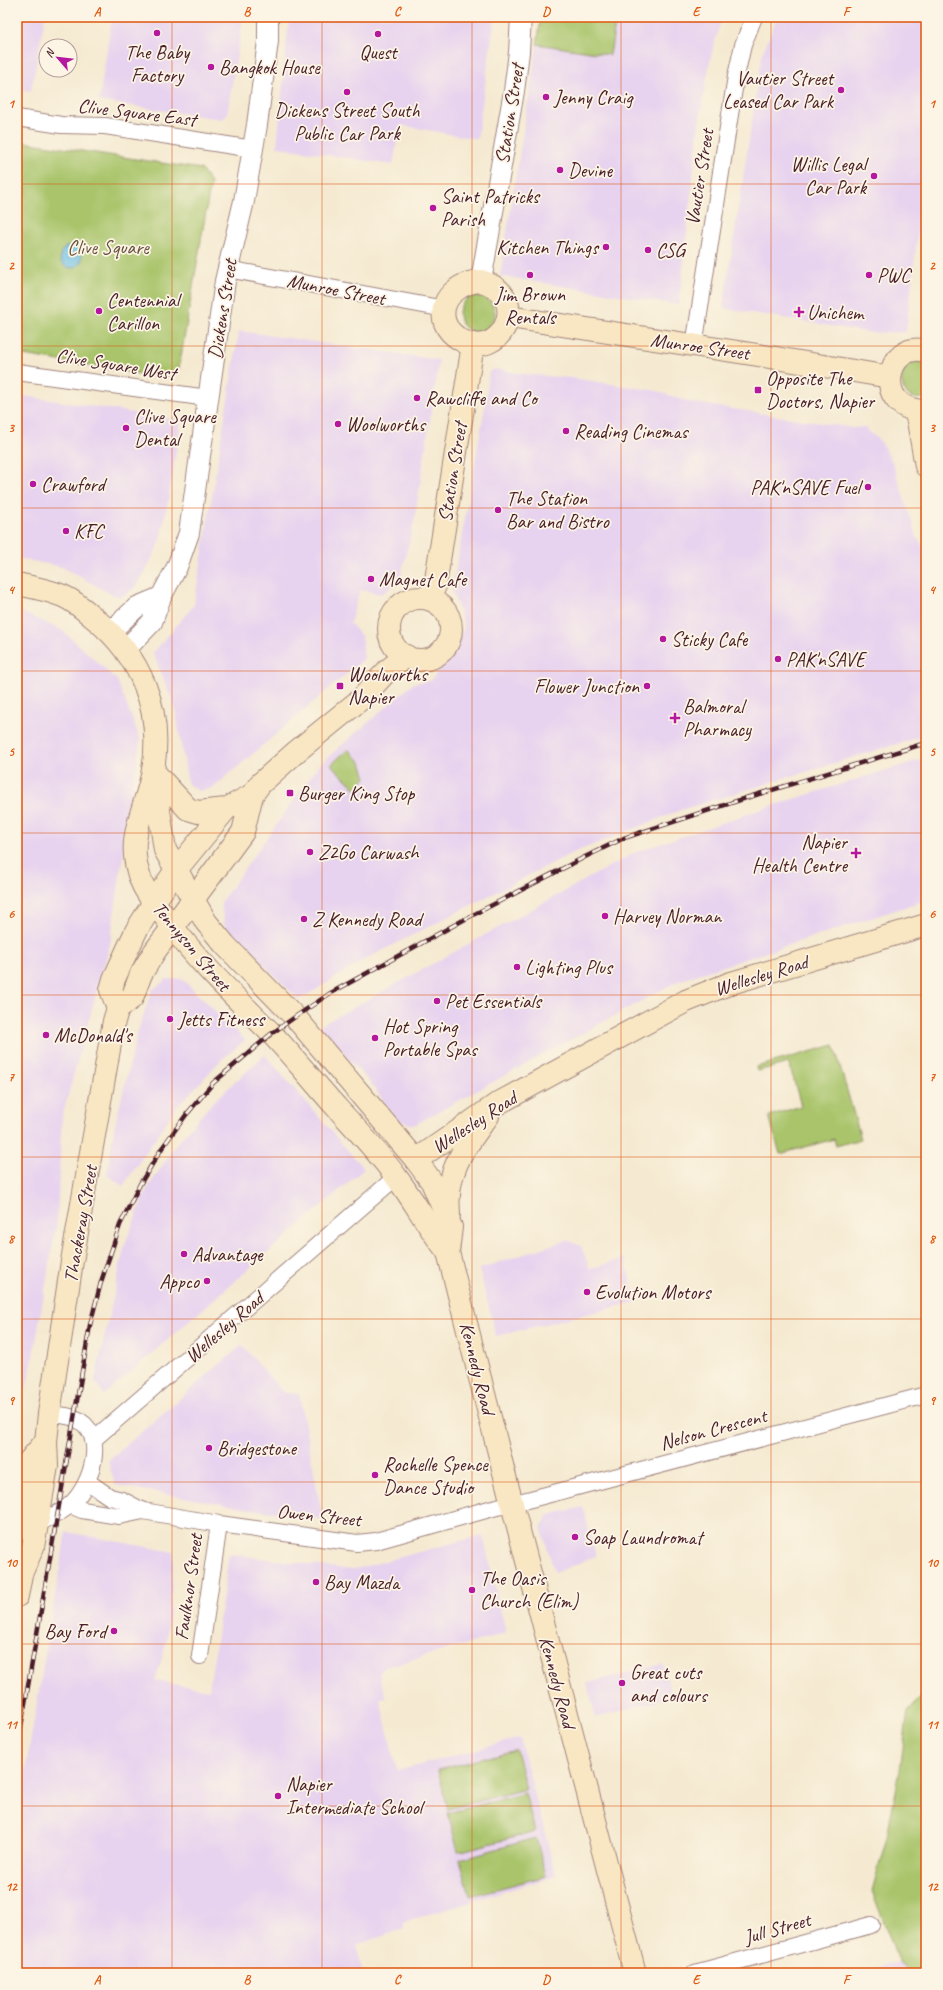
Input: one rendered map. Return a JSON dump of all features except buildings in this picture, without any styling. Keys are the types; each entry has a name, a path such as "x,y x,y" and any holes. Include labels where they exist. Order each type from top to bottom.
{"main road":[{"path":"481,281 492,284 499,291 509,307 509,317 506,327 499,336 490,342 473,344 464,342 449,331 445,321 445,309 453,291 461,285 481,281"},
{"name":"Munroe Street","path":"509,317 890,377"},
{"name":"Station Street","path":"429,598 435,586 473,344"},
{"path":"925,347 902,354 895,363 890,377 890,388 895,399 903,406 920,411 918,421 926,466"},
{"name":"Tennyson Street","path":"17,584 64,596 84,609 110,632 126,649 143,678 152,708 155,725 153,771 165,850 192,899 206,922 225,945 295,1017 416,1160"},
{"path":"415,598 429,598 440,604 448,615 452,628 449,641 442,651 431,658 418,660 406,656 396,648 390,637 390,624 394,612 403,603 415,598"},
{"path":"153,771 188,809 198,812 226,809 252,795 265,779 361,699 388,670 406,656"},
{"name":"Tennyson Street","path":"153,771 135,831 134,844 136,863 142,882 172,927 210,972 271,1034 396,1177"},
{"path":"226,809 176,870 154,902 130,944 114,979 111,990 118,1008 132,998 141,974 172,927 243,832 252,795"},
{"name":"Wellesley Road","path":"416,1160 497,1104 703,993 926,925"},
{"name":"Thackeray Street","path":"22,1523 47,1466 46,1441 49,1414 72,1261 113,1028 118,1008"},
{"path":"339,1110 359,1092"},
{"path":"451,1227 448,1197 450,1180 467,1145 497,1104"},
{"name":"Kennedy Road","path":"416,1160 432,1182 451,1227 448,1252 512,1504 635,1973"},
{"name":"Kennedy Road","path":"396,1177 423,1215 432,1232 448,1252"},
{"name":"Thackeray Street","path":"17,1596 19,1564 33,1547 22,1523 21,1484 29,1461 46,1441"}],"street":[{"name":"Dickens Street","path":"126,649 152,622 161,597 177,567 189,533 227,269 244,201 265,72 268,41 268,17"},
{"name":"Station Street","path":"481,281 514,91 519,52 521,17"},
{"name":"Vautier Street","path":"694,346 736,76 743,45 754,17"},
{"name":"Clive Square East","path":"17,118 61,124 105,126 253,149"},
{"name":"Munroe Street","path":"227,269 445,309"},
{"name":"Clive Square West","path":"17,372 46,374 208,398"},
{"path":"110,632 137,608 161,597"},
{"name":"Wellesley Road","path":"93,1440 416,1160"},
{"name":"Nelson Crescent","path":"512,1504 926,1395"},
{"path":"22,1523 70,1505 88,1482 94,1457 93,1440 87,1428 75,1418 49,1414"},
{"name":"Owen Street","path":"88,1482 110,1497 122,1500 143,1512"},
{"name":"Owen Street","path":"70,1505 82,1510 119,1516 143,1512 358,1543 376,1541 512,1504"},
{"name":"Faulknor Street","path":"200,1656 219,1524"},
{"name":"Jull Street","path":"694,1973 871,1925"}],"shaded area":[{"path":"17,17 45,17 41,38 38,38 38,54 31,91 17,89"},
{"path":"112,17 243,17 227,115 221,119 99,101"},
{"path":"289,17 495,17 477,139 400,125 393,165 277,147"},
{"path":"571,17 722,17 711,55 699,123 679,305 500,276 537,44 610,55 615,24"},
{"path":"777,17 926,17 926,161 906,332 872,333 723,308 762,55"},
{"path":"239,331 439,360 415,518 400,579 382,594 360,590 350,623 362,637 364,659 213,788 199,791 188,784 175,708 153,653 194,605"},
{"path":"494,369 523,374 572,378 657,391 689,402 853,428 864,427 881,442 892,461 917,537 926,552 926,735 681,810 570,854 364,960 299,1000 224,925 221,902 319,765 414,683 431,681 465,627 452,590 485,407 489,372"},
{"path":"17,395 181,420 169,497 159,544 144,574 134,588 126,594 120,597 111,594 62,567 17,558"},
{"path":"17,610 63,631 117,680 140,739 110,944 62,1117 57,1221 30,1374 17,1421"},
{"path":"926,758 926,900 678,981 414,1125 397,1120 370,1082 318,1027 634,853 771,806"},
{"path":"167,979 182,979 245,1040 221,1060 175,1109 123,1186 107,1175 114,1129 138,1031 152,990"},
{"path":"265,1055 364,1169 104,1395 95,1380 125,1244 146,1191 177,1143 213,1102"},
{"path":"567,1240 581,1246 590,1269 625,1258 636,1302 496,1336 479,1269"},
{"path":"242,1345 283,1392 299,1394 323,1519 250,1509 115,1485 108,1461"},
{"path":"583,1507 596,1556 555,1573 541,1527 549,1515"},
{"name":"Napier Intermediate School","path":"66,1532 174,1552 170,1614 164,1652 155,1681 209,1690 229,1554 352,1570 483,1535 506,1633 382,1668 379,1674 386,1698 380,1699 397,1771 520,1738 556,1876 404,1922 404,1929 356,1945 363,1973 17,1973 17,1820"},
{"path":"663,1664 672,1697 596,1718 587,1683"},
{"path":"899,1962 908,1973 855,1973"}],"green space":[{"path":"541,17 571,17 615,24 610,55 537,44"},
{"name":"Clive Square","path":"17,141 201,169 211,182 179,368 165,378 17,354"},
{"path":"481,296 490,301 494,307 494,321 490,327 481,332 473,332 464,327 460,321 459,310 464,301 470,297"},
{"path":"916,361 926,363 926,397 911,397 903,386 903,373 908,366"},
{"path":"348,749 361,762 366,778 356,789 331,765"},
{"path":"834,1045 861,1139 836,1146 834,1139 780,1154 769,1116 801,1106 789,1063 757,1071 756,1067"},
{"path":"926,1692 926,1973 908,1973 899,1962 872,1891 887,1836 900,1770 908,1711"},
{"path":"516,1750 526,1789 448,1809 438,1770"},
{"path":"525,1793 535,1832 458,1852 448,1813"},
{"path":"536,1838 546,1876 470,1896 460,1859"}],"water":[{"path":"71,246 79,249 82,257 79,265 71,268 63,265 60,257 63,249"}],"railway":[{"path":"17,1750 90,1325 101,1282 120,1225 140,1184 162,1148 186,1115 213,1083 271,1034 329,994 467,918 624,838 746,798 926,743"}],"place":[{"name":"The Baby Factory","path":"157,33"},
{"name":"Quest","path":"378,34"},
{"name":"Bangkok House","path":"211,67"},
{"name":"Vautier Street Leased Car Park","path":"841,90"},
{"name":"Dickens Street South Public Car Park","path":"347,92"},
{"name":"Jenny Craig","path":"546,97"},
{"name":"Devine","path":"560,170"},
{"name":"Willis Legal Car Park","path":"874,176"},
{"name":"Saint Patricks Parish","path":"433,208"},
{"name":"Kitchen Things","path":"606,247"},
{"name":"CSG","path":"648,250"},
{"name":"Jim Brown Rentals","path":"530,275"},
{"name":"PWC","path":"869,275"},
{"name":"Centennial Carillon","path":"99,311"},
{"name":"Unichem","path":"799,312"},
{"name":"Opposite The Doctors, Napier","path":"758,390"},
{"name":"Rawcliffe and Co","path":"417,398"},
{"name":"Woolworths","path":"338,424"},
{"name":"Clive Square Dental","path":"126,428"},
{"name":"Reading Cinemas","path":"566,431"},
{"name":"Crawford","path":"33,484"},
{"name":"PAK'nSAVE Fuel","path":"868,487"},
{"name":"The Station Bar and Bistro","path":"498,510"},
{"name":"KFC","path":"66,531"},
{"name":"Magnet Cafe","path":"371,579"},
{"name":"Sticky Cafe","path":"663,639"},
{"name":"PAK'nSAVE","path":"778,659"},
{"name":"Woolworths Napier","path":"340,686"},
{"name":"Flower Junction","path":"647,686"},
{"name":"Balmoral Pharmacy","path":"675,718"},
{"name":"Burger King Stop","path":"290,793"},
{"name":"Z2Go Carwash","path":"310,852"},
{"name":"Napier Health Centre","path":"856,853"},
{"name":"Harvey Norman","path":"605,916"},
{"name":"Z Kennedy Road","path":"304,919"},
{"name":"Lighting Plus","path":"517,967"},
{"name":"Pet Essentials","path":"437,1001"},
{"name":"Jetts Fitness","path":"170,1019"},
{"name":"McDonald's","path":"46,1035"},
{"name":"Hot Spring Portable Spas","path":"375,1038"},
{"name":"Advantage","path":"184,1254"},
{"name":"Appco","path":"207,1281"},
{"name":"Evolution Motors","path":"587,1292"},
{"name":"Bridgestone","path":"209,1448"},
{"name":"Rochelle Spence Dance Studio","path":"375,1475"},
{"name":"Soap Laundromat","path":"575,1537"},
{"name":"Bay Mazda","path":"316,1582"},
{"name":"The Oasis Church (Elim)","path":"472,1590"},
{"name":"Bay Ford","path":"114,1631"},
{"name":"Great cuts and colours","path":"622,1683"},
{"name":"Napier Intermediate School","path":"278,1796"}]}
